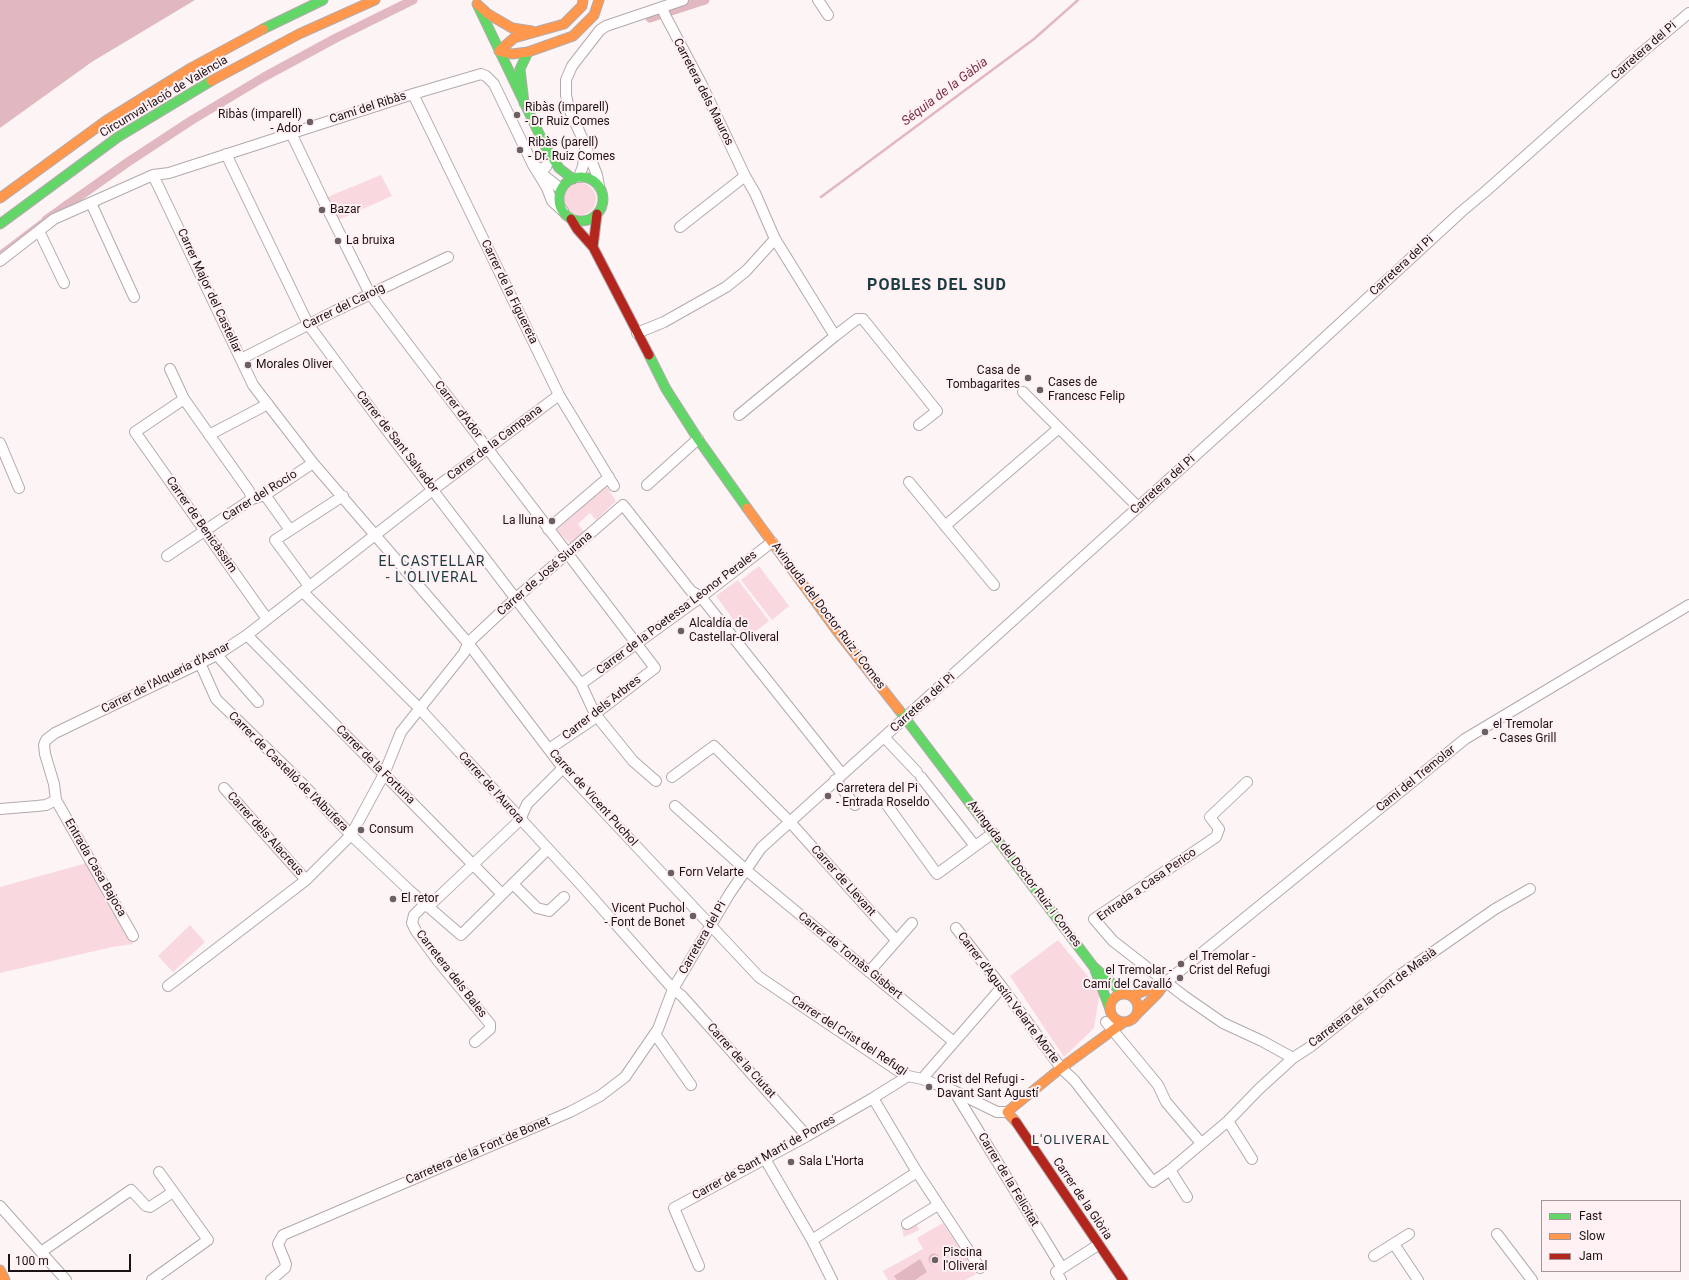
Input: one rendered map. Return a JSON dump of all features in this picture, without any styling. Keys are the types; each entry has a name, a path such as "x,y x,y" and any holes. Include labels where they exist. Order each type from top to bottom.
{"main road":[{"name":"Circumval·lació de València","path":"0,198 107,120 184,72 288,16 323,0"},
{"name":"Circumval·lació de València","path":"0,224 118,137 201,86 299,34 375,0"},
{"path":"499,51 514,38 564,24 582,6 584,0"},
{"path":"499,51 512,54 528,52 573,36 594,15 599,0"},
{"path":"476,2 488,14 512,28 537,31"},
{"path":"476,2 545,146 559,168 576,178 590,179 599,186 602,192 603,204 593,218 582,221 571,219 562,211 559,200 562,189 566,183 576,178"},
{"path":"524,103 520,69 528,52"},
{"path":"545,146 555,179 562,189"},
{"path":"593,247 597,214"},
{"name":"Avinguda del Doctor Ruiz i Comes","path":"571,219 577,229 593,247 666,389 698,439 772,542 837,631 906,718 1093,966 1117,988 1129,995"},
{"name":"Avinguda del Doctor Ruiz i Comes","path":"1093,966 1110,1011"},
{"name":"Camí del Tremolar","path":"1129,995 1165,983"},
{"name":"Camí del Tremolar","path":"1137,1014 1158,993 1165,983"},
{"path":"1007,1112 1095,1042 1115,1033 1124,1022 1134,1018 1137,1014 1138,1004 1129,995 1117,996 1110,1004 1110,1011 1106,1022 1095,1042"},
{"path":"1110,1011 1114,1018 1124,1022"},
{"name":"Carrer de la Glòria","path":"1007,1112 1123,1280"},
{"path":"0,1270 5,1280"}],"street":[{"path":"599,186 597,175 569,109 566,95 566,80 572,66 600,30 606,26 664,12 683,0"},
{"path":"818,0 828,15"},
{"name":"Carretera dels Mauros","path":"664,12 701,83 745,176 755,193 775,239 834,336"},
{"name":"Carretera del Pi","path":"673,989 730,893 762,848 838,777 884,738 1138,508 1461,212 1640,54 1689,13"},
{"name":"Camí del Ribàs","path":"0,261 54,220 153,175 169,173 413,94 481,74 486,76 494,84 547,188 552,201 562,211"},
{"name":"Carrer de la Figuereta","path":"413,94 559,395 612,481 548,529"},
{"name":"Carrer d'Ador","path":"291,133 370,294 655,668"},
{"path":"576,178 584,166 586,147"},
{"name":"Carrer de Sant Salvador","path":"226,154 308,324 379,420 434,489 581,684 595,714 633,761 656,780"},
{"path":"534,165 541,169 546,167 549,159"},
{"name":"Camí del Ribàs","path":"534,165 544,176 562,189"},
{"name":"Carrer Major del Castellar","path":"153,175 253,385 314,463 375,535"},
{"path":"680,227 745,176"},
{"path":"91,203 134,296"},
{"path":"39,231 64,283"},
{"path":"637,333 664,322 726,287 746,271 775,239"},
{"name":"Carrer del Caroig","path":"241,359 308,324 448,257"},
{"path":"740,415 834,336 857,319 863,319 937,411 919,425"},
{"path":"170,369 184,399 249,491 252,499"},
{"path":"1024,392 1138,508"},
{"name":"Carrer de la Campana","path":"375,535 559,395"},
{"name":"Carrer de Benicàssim","path":"184,399 135,432 267,619"},
{"path":"209,435 268,404"},
{"path":"945,526 1059,428"},
{"path":"648,485 698,439"},
{"path":"0,443 19,488"},
{"name":"Carrer del Rocío","path":"167,556 252,499 265,495 314,463"},
{"path":"909,482 994,585"},
{"path":"265,495 290,530 342,496"},
{"name":"Carrer de José Siurana","path":"168,986 306,880 352,835 384,774 401,732 464,653 468,643 516,598 623,506 691,590 701,597"},
{"name":"Carrer de l'Aurora","path":"290,530 275,540 306,589 420,709 673,989"},
{"name":"Carrer de l'Alqueria d'Asnar","path":"56,800 54,784 44,746 50,737 217,655 248,635 375,535"},
{"name":"Carrer de Vicent Puchol","path":"375,535 468,643 563,768 710,927"},
{"name":"Carrer de la Poetessa Leonor Perales","path":"581,684 701,597 772,542"},
{"path":"701,597 838,777 855,805"},
{"name":"Camí del Tremolar","path":"1165,983 1465,739 1689,605"},
{"name":"Carrer de la Fortuna","path":"248,635 502,894"},
{"path":"217,655 258,702"},
{"name":"Carrer de Castelló de l'Albufera","path":"200,663 216,699 352,835 427,906 461,935 502,894"},
{"name":"Carrer dels Arbres","path":"549,749 592,720 595,714 655,668"},
{"name":"Avinguda del Doctor Ruiz i Comes","path":"884,738 919,774 975,846"},
{"name":"Carrer de Llevant","path":"672,777 714,746 790,822 896,940"},
{"name":"Carretera dels Bales","path":"475,1042 490,1029 490,1024 416,931 412,922 414,915 427,906 520,820 527,804 563,768"},
{"name":"Entrada a Casa Perico","path":"1165,983 1130,953 1113,941 1094,919 1216,837 1219,829 1210,817 1247,782"},
{"name":"Carrer dels Alacreus","path":"224,788 306,880"},
{"path":"0,808 46,805 56,800"},
{"name":"Entrada Casa Bajoca","path":"56,800 133,936"},
{"path":"887,805 937,874 993,833"},
{"name":"Carrer de Tomàs Gisbert","path":"675,806 746,870 954,1042"},
{"path":"502,894 548,849"},
{"path":"513,884 537,908 549,911 564,896"},
{"name":"Carretera de la Font de Masià","path":"1152,1182 1170,1170 1228,1121 1259,1089 1293,1058 1310,1047 1400,975 1495,909 1530,889"},
{"path":"869,972 912,923"},
{"name":"Carrer del Crist del Refugi","path":"710,927 759,977 893,1068 908,1076 922,1079 954,1091 997,1112 1007,1112"},
{"name":"Carrer d'Agustín Velarte Morte","path":"956,928 1002,987 1061,1068 1074,1080 1152,1182"},
{"path":"1165,983 1223,1023 1262,1041 1293,1058"},
{"path":"922,1079 1002,987"},
{"name":"Carretera de la Font de Bonet","path":"271,1280 285,1268 286,1264 278,1244 283,1235 586,1104 625,1077 655,1034 673,989"},
{"name":"Carrer de la Ciutat","path":"673,989 682,996 807,1136"},
{"path":"1106,1022 1158,1086 1166,1102 1201,1143"},
{"path":"655,1034 691,1086"},
{"name":"Carrer de Sant Martí de Porres","path":"699,1266 674,1208 807,1136 908,1076"},
{"name":"Carrer de la Felicitat","path":"954,1091 1059,1273"},
{"path":"873,1098 917,1172 980,1268"},
{"path":"1228,1121 1252,1158"},
{"path":"765,1159 812,1240 832,1280"},
{"path":"1170,1170 1187,1197"},
{"path":"152,1280 205,1240 208,1240 159,1172"},
{"path":"812,1240 917,1172"},
{"path":"41,1252 132,1190 146,1206 150,1207 170,1194 174,1194"},
{"path":"907,1224 938,1205"},
{"path":"0,1206 66,1280"},
{"path":"1374,1256 1410,1234"},
{"path":"1497,1234 1532,1280"},
{"path":"1394,1244 1418,1280"},
{"path":"1059,1273 1098,1245"}],"shaded area":[{"path":"0,0 196,0 92,62 0,128"},
{"path":"381,175 392,196 338,220 325,198"},
{"path":"577,183 583,183 593,190 596,199 595,205 589,212 583,215 577,215 567,208 564,202 564,196 571,186"},
{"path":"606,486 616,501 596,520 590,513 578,524 584,532 571,544 556,530"},
{"path":"759,566 789,606 772,620 741,580"},
{"path":"738,580 769,621 747,638 716,596"},
{"path":"87,863 133,944 112,947 0,973 0,887"},
{"path":"190,925 205,942 173,972 158,956"},
{"path":"1058,940 1100,991 1094,1028 1064,1057 1010,976"},
{"path":"916,1223 919,1230 904,1237 902,1229"},
{"name":"Piscina l'Oliveral","path":"943,1223 976,1274 965,1280 888,1280 883,1271 923,1249 917,1238"},
{"path":"932,1254 936,1254 938,1255 938,1263 932,1264 929,1261 929,1257"},
{"path":"920,1259 927,1272 915,1280 897,1280 894,1276"}],"pier":[{"path":"195,0 198,0 93,63 0,130 2,127 92,62"}],"waterway":[{"path":"46,220 128,162 192,120 264,77 336,38 413,0"},
{"path":"650,18 705,0"},
{"name":"Séquia de la Gàbia","path":"821,197 1034,39 1078,0"},
{"path":"0,252 67,201 190,119 263,75 334,36 396,5"}],"traffic: fast":[{"path":"263,29 323,0"},
{"path":"478,6 545,146 559,168 573,179"},
{"path":"524,103 520,69 528,52"},
{"path":"0,224 118,137 211,81"},
{"path":"577,177 585,177 597,183 603,195 603,199 603,203 597,215 585,221 577,221 565,215 559,203 559,195 565,183 577,177"},
{"path":"649,355 666,389 698,439 747,508"},
{"path":"899,710 1093,966 1117,988 1127,994"},
{"path":"1095,970 1110,1009"}],"traffic: slow":[{"path":"211,81 299,34 375,0"},
{"path":"499,51 514,38 564,24 582,6 583,0"},
{"path":"499,51 512,54 528,52 573,36 594,15 599,0"},
{"path":"477,4 488,14 512,28 532,31"},
{"path":"0,198 107,120 191,68 263,29"},
{"path":"747,508 837,631 899,710"},
{"path":"1132,996 1165,983"},
{"path":"1137,1014 1158,993 1165,983"},
{"path":"1124,994 1134,998 1138,1008 1134,1018 1124,1022 1114,1018 1110,1008 1114,998 1124,994"},
{"path":"1016,1122 1007,1112 1061,1068 1124,1022"},
{"path":"0,1270 5,1280"}],"traffic: jam":[{"path":"593,247 597,214"},
{"path":"571,219 577,229 593,247 649,355"},
{"path":"1016,1122 1123,1280"}],"place":[{"name":"Ribàs (imparell) - Dr Ruiz Comes","path":"517,115"},
{"name":"Ribàs (imparell) - Ador","path":"310,122"},
{"name":"Ribàs (parell) - Dr. Ruiz Comes","path":"520,150"},
{"name":"Bazar","path":"322,210"},
{"name":"La bruixa","path":"338,241"},
{"name":"Morales Oliver","path":"248,365"},
{"name":"Casa de Tombagarites","path":"1028,378"},
{"name":"Cases de Francesc Felip","path":"1040,390"},
{"name":"La lluna","path":"552,521"},
{"name":"Alcaldía de Castellar-Oliveral","path":"681,631"},
{"name":"el Tremolar - Cases Grill","path":"1485,732"},
{"name":"Carretera del Pi - Entrada Roseldo","path":"828,796"},
{"name":"Consum","path":"361,830"},
{"name":"Forn Velarte","path":"671,873"},
{"name":"El retor","path":"393,899"},
{"name":"Vicent Puchol - Font de Bonet","path":"693,916"},
{"name":"el Tremolar - Crist del Refugi","path":"1181,964"},
{"name":"el Tremolar - Camí del Cavalló","path":"1180,978"},
{"name":"Crist del Refugi - Davant Sant Agustí","path":"929,1087"},
{"name":"Sala L'Horta","path":"791,1162"},
{"name":"Piscina l'Oliveral","path":"935,1260"}],"district":[{"name":"POBLES DEL SUD","path":"937,286"},
{"name":"EL CASTELLAR - L'OLIVERAL","path":"432,570"},
{"name":"L'OLIVERAL","path":"1071,1141"}]}
